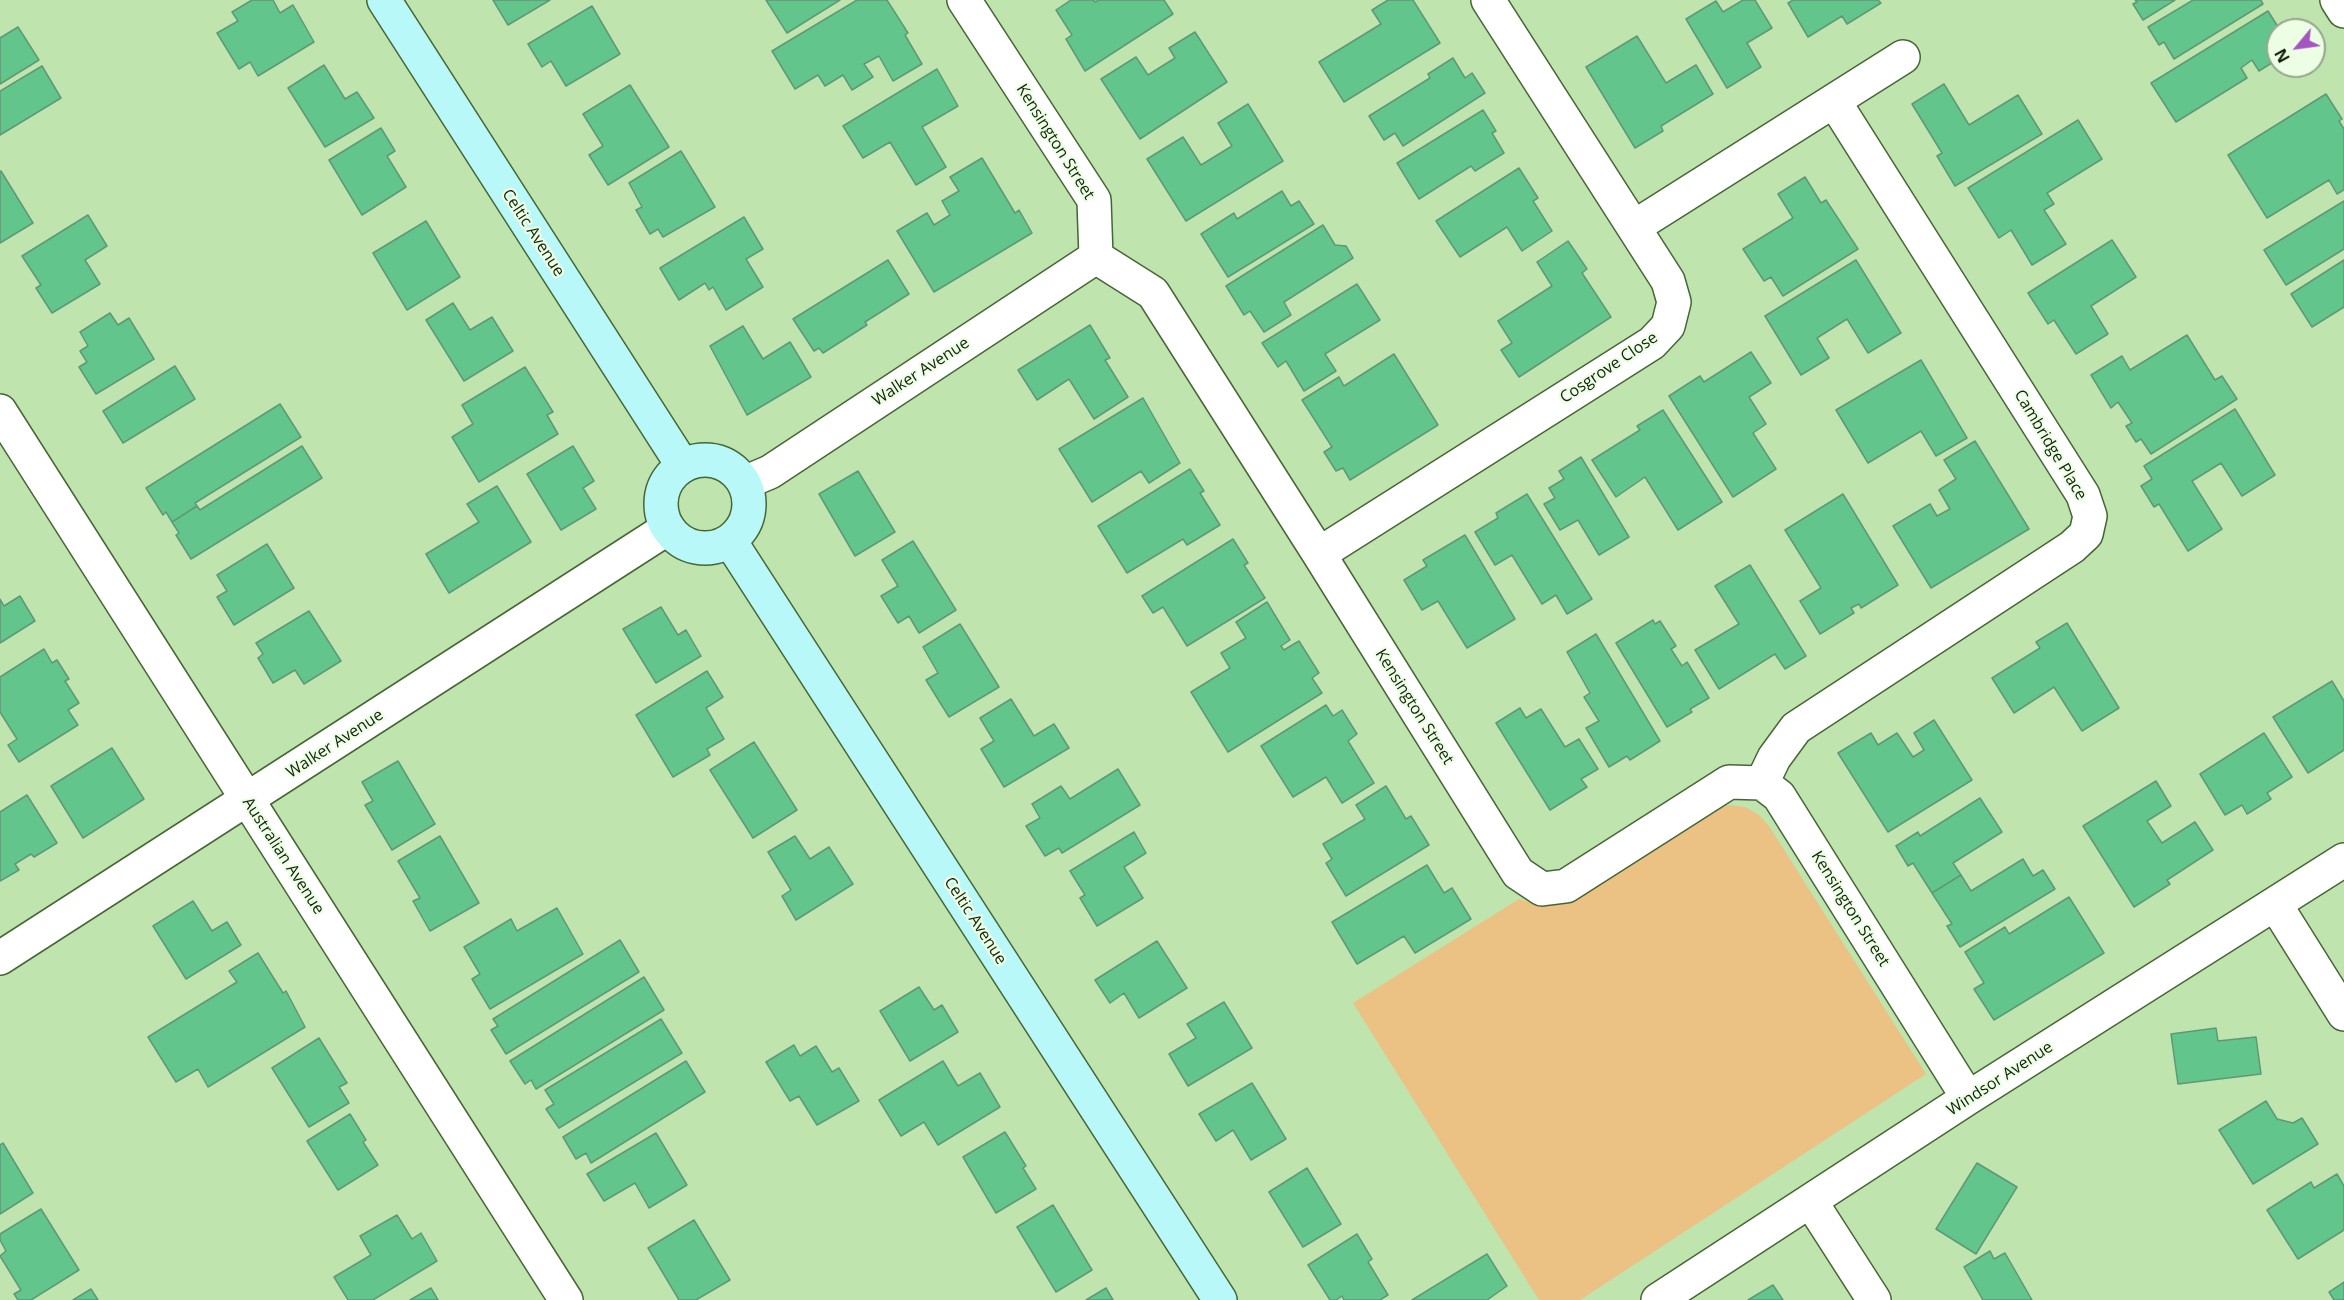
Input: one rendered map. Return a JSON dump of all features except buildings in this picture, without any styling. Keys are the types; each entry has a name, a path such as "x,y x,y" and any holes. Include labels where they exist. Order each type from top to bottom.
{"street":[{"name":"Celtic Avenue","path":"384,0 683,466"},
{"name":"Kensington Street","path":"964,0 1094,200 1096,257 1153,293 1518,873 1542,889 1566,886 1729,782 1762,783 1779,796 1968,1098"},
{"name":"Cosgrove Close","path":"1319,554 1652,343 1668,326 1674,302 1668,281 1488,0"},
{"path":"2337,0 2344,11"},
{"path":"1634,227 1903,57"},
{"name":"Cambridge Place","path":"1762,783 1774,758 1796,728 2072,547 2086,534 2090,516 2083,495 1834,100"},
{"name":"Walker Avenue","path":"744,483 770,472 1096,257"},
{"name":"Australian Avenue","path":"0,411 566,1300"},
{"path":"698,460 717,461 732,469 744,483 749,496 749,511 744,526 730,541 713,548 692,547 677,539 668,528 661,511 664,487 673,473 683,466 698,460"},
{"name":"Walker Avenue","path":"0,958 668,528"},
{"name":"Celtic Avenue","path":"730,541 1220,1300"},
{"name":"Windsor Avenue","path":"1658,1300 1968,1098 2344,860"},
{"path":"2275,904 2344,1014"},
{"path":"1811,1202 1874,1300"}],"shaded area":[{"path":"1729,805 1745,807 1759,815 1769,826 1926,1074 1580,1300 1539,1300 1353,1003 1519,899 1539,905 1560,905 1713,810"}]}
